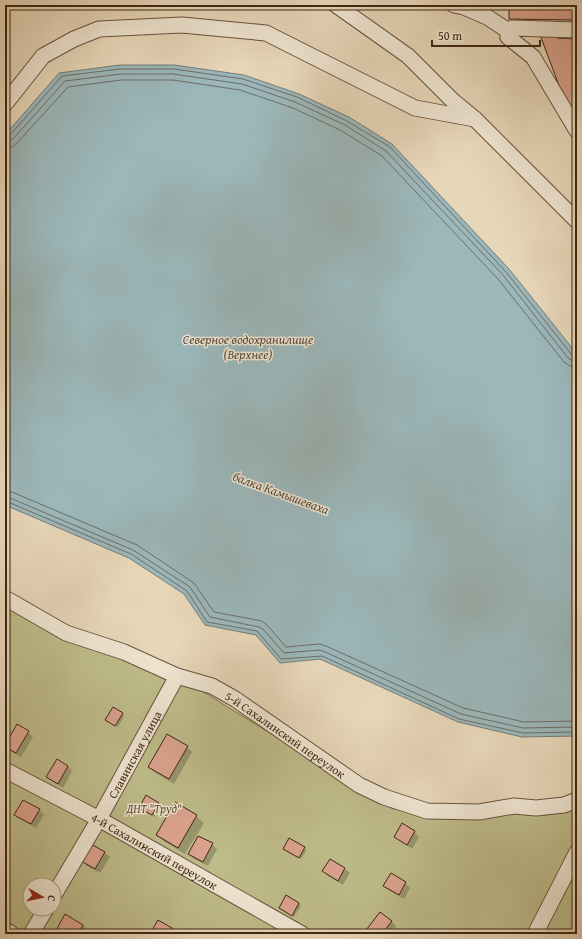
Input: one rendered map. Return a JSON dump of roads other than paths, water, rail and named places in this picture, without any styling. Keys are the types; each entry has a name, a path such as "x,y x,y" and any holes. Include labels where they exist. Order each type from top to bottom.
{"street":[{"path":"336,5 408,56 452,100 475,119 577,221"},
{"path":"454,5 487,17 510,32"},
{"path":"5,104 43,56 74,39 99,29 182,25 266,33 415,108 475,119"},
{"path":"577,30 512,28 508,37 533,57 577,131"},
{"name":"5-й Сахалинский переулок","path":"5,598 66,633 124,652 177,676 212,686 235,699 359,785 391,800 427,811 479,812 514,806 536,808 564,805 577,800"},
{"name":"Славинская улица","path":"62,881 99,819 177,676"},
{"name":"4-й Сахалинский переулок","path":"5,770 99,819 302,934"},
{"path":"535,934 577,852"},
{"path":"31,934 41,917"},
{"path":"5,930 12,934"}],"water":[{"name":"Северное водохранилище (Верхнее)","path":"120,65 174,65 244,75 299,94 349,117 392,144 509,269 577,354 577,736 522,737 458,722 320,659 280,663 256,635 205,625 184,594 129,558 5,505 5,135 59,73"}],"water label":[{"name":"балка Камышеваха","path":"281,493"}],"park label":[{"name":"ДНТ \"Труд\"","path":"154,808"}]}
